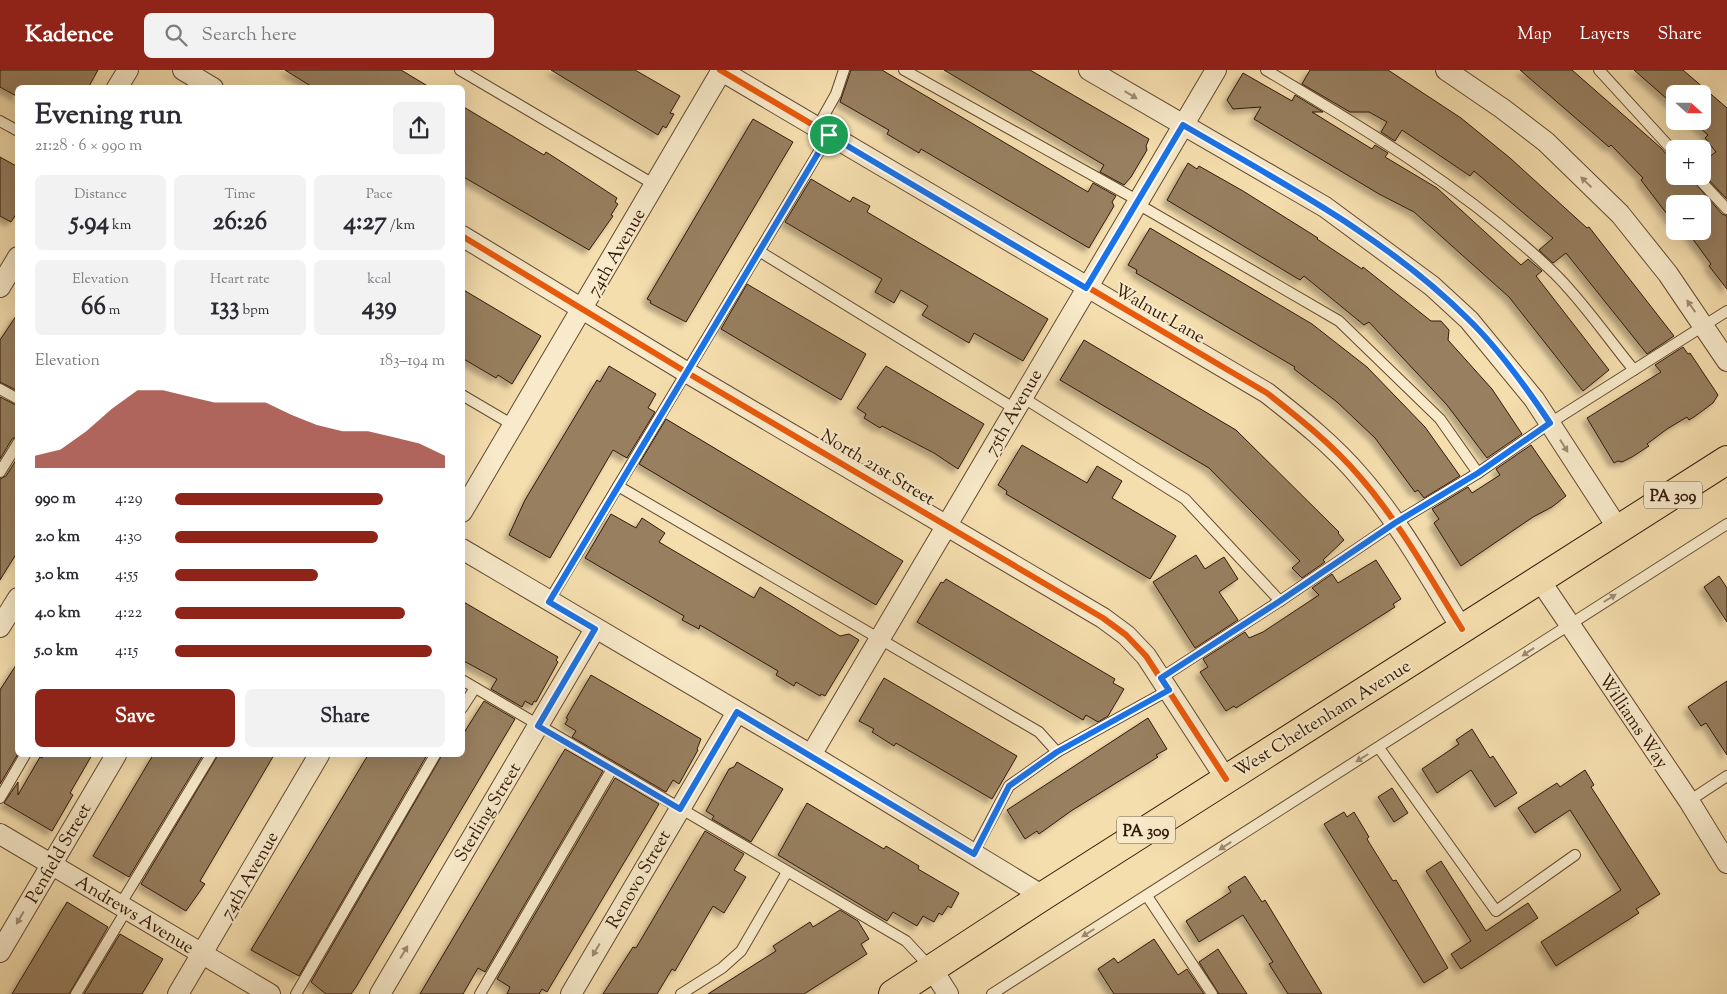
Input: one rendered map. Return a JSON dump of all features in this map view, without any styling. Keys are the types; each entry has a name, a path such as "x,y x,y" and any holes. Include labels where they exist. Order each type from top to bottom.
{"highway":[{"name":"West Cheltenham Avenue","path":"893,994 1043,896 1727,460"}],"street":[{"path":"119,85 128,70"},
{"path":"183,70 208,85"},
{"name":"74th Avenue","path":"465,507 584,307 721,70"},
{"name":"Walnut Lane","path":"721,70 1086,288 1267,393 1333,448 1371,490 1395,523 1462,629"},
{"path":"1089,70 1325,207 1432,286 1476,327 1534,399 1619,530"},
{"name":"75th Avenue","path":"811,755 1216,70"},
{"path":"1446,70 1503,109 1546,142 1620,214 1668,274 1727,361"},
{"name":"North 21st Street","path":"465,238 584,307 686,372 1104,618 1126,635 1146,656 1226,779"},
{"path":"5,283 15,263"},
{"path":"465,551 811,755 1043,896"},
{"name":"Williams Way","path":"1539,579 1689,801 1727,863"},
{"path":"0,627 15,603"},
{"name":"Sterling Street","path":"380,994 595,629"},
{"name":"Renovo Street","path":"571,994 737,712"},
{"name":"Penfield Street","path":"0,952 115,757"},
{"name":"74th Avenue","path":"178,994 318,757"},
{"name":"Andrews Avenue","path":"0,834 270,994"},
{"path":"932,969 948,994"}],"lane":[{"path":"460,70 655,185"},
{"path":"549,602 759,251 823,131 844,70"},
{"path":"904,70 1137,202 1339,321 1440,419 1478,473"},
{"path":"1266,70 1344,116 1458,191 1555,274 1634,370"},
{"path":"1599,70 1666,143"},
{"path":"0,121 15,129"},
{"path":"1704,185 1727,209"},
{"path":"759,251 1185,499 1280,601"},
{"path":"974,854 1009,786 1057,752 1165,684 1280,601 1395,523 1478,473 1550,423 1727,311"},
{"path":"0,389 15,397"},
{"path":"465,397 513,425"},
{"path":"0,472 15,448"},
{"path":"618,486 1039,732 1057,752"},
{"path":"992,994 1727,524"},
{"path":"465,682 906,941 932,969"},
{"path":"465,703 475,688"},
{"path":"1379,748 1496,912 1575,855"},
{"path":"0,798 24,757"},
{"path":"76,994 209,757"},
{"path":"296,994 434,757"},
{"path":"480,994 612,769"},
{"path":"1689,801 1727,776"},
{"path":"681,994 722,968 740,951 788,872"},
{"path":"1147,896 1212,994"}],"building":[{"path":"0,70 98,70 90,85 15,85 15,95 0,87"},
{"path":"285,70 401,70 426,85 309,85"},
{"path":"551,70 635,70 680,96 670,113 674,114 666,128 663,126 658,135"},
{"path":"851,70 882,70 1088,192 1093,183 1116,196 1112,202 1114,206 1089,248 921,149 919,153 887,134 889,130 840,102"},
{"path":"944,70 1030,70 1149,139 1146,146 1147,150 1124,185 1100,172 1104,165"},
{"path":"1310,70 1388,70 1461,118 1510,158 1587,228 1589,227 1674,336 1647,354 1566,253 1553,263 1539,250 1553,238 1474,171 1470,176 1402,130 1395,141 1381,132 1387,122 1369,112 1350,112 1302,84"},
{"path":"1520,70 1572,70 1666,154 1666,185 1697,185 1706,195 1666,195 1666,213 1641,180 1643,178 1611,145 1609,147"},
{"path":"1634,70 1683,70 1700,85 1666,85 1666,98"},
{"path":"1243,73 1292,101 1295,95 1323,112 1312,112 1372,149 1375,145 1388,153 1385,157 1437,188 1521,265 1528,259 1542,271 1536,276 1609,370 1583,391 1509,297 1414,212 1379,194 1254,119 1261,107 1233,109 1227,100"},
{"path":"1711,94 1727,108 1727,199 1711,182 1711,156 1716,152 1711,146 1711,140 1705,138 1708,135 1702,130 1711,130"},
{"path":"465,108 544,155 546,152 617,198 615,202 618,204 611,215 613,216 589,250 465,178"},
{"path":"753,119 793,142 686,322 650,303 651,301 647,299"},
{"path":"0,157 15,165 15,216 11,222 0,216"},
{"path":"1188,163 1197,169 1199,166 1243,191 1318,238 1362,269 1363,267 1431,321 1441,321 1449,330 1448,340 1492,389 1522,434 1487,458 1447,405 1369,322 1364,325 1304,276 1300,280 1167,200"},
{"path":"811,179 850,202 853,197 870,206 867,212 1048,319 1023,361 974,333 969,343 922,315 928,306 901,290 894,303 875,292 882,279 785,222"},
{"path":"1711,201 1722,214 1727,216 1727,289 1709,266 1711,264 1694,240 1711,240"},
{"path":"1150,228 1312,324 1367,367 1425,427 1460,476 1424,498 1418,490 1415,492 1375,438 1337,402 1294,369 1295,367 1136,273 1137,270 1128,265"},
{"path":"747,284 866,354 841,400 721,329"},
{"path":"465,291 541,336 512,384 498,375 496,378 465,360"},
{"path":"15,318 15,390 0,382 0,340"},
{"path":"1084,340 1236,430 1339,532 1344,540 1323,560 1325,562 1302,578 1292,568 1300,561 1209,468 1060,380"},
{"path":"1683,347 1688,354 1690,353 1718,395 1713,403 1694,417 1689,420 1687,417 1667,429 1647,444 1649,446 1632,457 1622,462 1614,463 1587,418 1661,372 1655,365"},
{"path":"609,366 656,394 648,408 655,412 627,458 613,450 550,558 509,535 525,500 597,380 600,382"},
{"path":"886,366 984,424 958,469 934,453 882,426 880,428 864,418 866,414 857,408"},
{"path":"0,397 15,404 15,438 12,439 0,459"},
{"path":"666,419 903,561 876,605 639,464"},
{"path":"1022,445 1087,483 1097,466 1122,481 1112,498 1176,536 1150,579 1006,494 1007,491 998,485"},
{"path":"1531,445 1566,496 1461,566 1434,523 1439,519 1432,509 1468,487 1472,493 1500,475 1496,469"},
{"path":"15,462 15,556 0,580 0,479 6,476"},
{"path":"611,514 636,528 642,518 665,533 659,542 754,598 760,587 840,636 849,634 859,640 825,696 821,694 820,696 796,682 794,686 776,675 778,671 700,625 699,629 682,620 684,616 585,558"},
{"path":"1196,555 1205,569 1224,557 1238,579 1219,592 1238,620 1195,648 1153,582"},
{"path":"1376,560 1401,599 1393,604 1395,607 1236,708 1234,706 1226,711 1200,672 1208,667 1203,659 1245,632 1249,638 1263,632 1319,595 1312,588 1332,574 1338,583"},
{"path":"1719,576 1727,588 1727,622 1704,587"},
{"path":"946,579 1115,679 1113,683 1124,689 1108,716 1098,722 1086,715 1083,720 917,622 941,582 943,583"},
{"path":"465,603 558,657 556,660 558,662 536,702 534,701 532,705 525,701 522,707 491,689 497,679 465,662"},
{"path":"15,667 16,757 0,784 0,690"},
{"path":"591,675 701,739 698,750 679,784 673,780 666,792 572,737 576,731 565,724 568,719 566,718"},
{"path":"884,678 1017,756 992,799 896,743 894,746 872,732 874,729 859,721"},
{"path":"1727,681 1727,755 1706,723 1701,726 1688,707"},
{"path":"484,701 515,719 356,987 351,994 326,994 311,982 441,757 465,757 465,731"},
{"path":"1148,718 1167,749 1156,755 1158,757 1071,811 1039,834 1037,831 1025,839 1007,810"},
{"path":"1472,729 1490,758 1493,756 1517,793 1495,807 1471,770 1437,793 1422,769 1459,744 1456,740"},
{"path":"565,749 603,771 485,972 478,968 463,994 420,994"},
{"path":"40,757 91,757 70,793 73,795 52,831 4,803 18,782 18,795"},
{"path":"152,757 202,757 129,877 93,856"},
{"path":"217,757 273,757 200,881 205,884 186,911 141,884"},
{"path":"367,757 426,757 299,976 251,950"},
{"path":"737,762 783,789 751,842 712,819 714,816 706,811 729,769 734,767"},
{"path":"1585,770 1594,785 1591,787 1660,894 1636,909 1639,913 1556,966 1541,942 1621,890 1570,810 1535,833 1518,808 1557,783 1560,787"},
{"path":"615,778 659,804 547,992 542,989 539,994 507,994 510,987 497,979"},
{"path":"1392,788 1408,813 1394,822 1378,797"},
{"path":"807,803 884,849 886,846 919,866 918,869 959,893 951,908 948,906 942,915 939,913 934,922 923,916 917,926 893,912 887,921 778,855"},
{"path":"1344,812 1347,817 1354,812 1369,837 1367,839 1393,881 1396,880 1448,968 1424,983 1324,824"},
{"path":"705,831 744,854 734,870 746,877 724,913 713,906 675,971 672,969 657,994 603,994 633,947 636,948"},
{"path":"1441,861 1486,931 1528,903 1538,918 1461,969 1451,954 1471,941 1426,871"},
{"path":"1245,876 1262,902 1265,900 1322,994 1288,994 1269,964 1273,962 1243,915 1199,942 1186,921 1231,892 1228,887"},
{"path":"67,902 108,927 69,994 12,994"},
{"path":"840,910 858,921 869,939 861,944 867,954 804,994 708,994 776,951 773,946 810,922 813,927"},
{"path":"120,934 163,959 142,994 84,994"},
{"path":"1154,939 1178,975 1187,969 1204,994 1114,994 1098,969 1114,958 1118,963"},
{"path":"1218,949 1247,994 1219,994 1199,962"}],"cycle path":[{"path":"720,70 1267,393 1327,443 1350,465 1375,495 1401,532 1462,629"},
{"path":"465,238 686,372 1103,618 1126,635 1146,656 1226,779"}],"route":[{"path":"1183,125 1325,207 1432,286 1469,320 1534,399 1550,423 1478,473 1395,523 1280,601 1161,678 1169,690 1057,752 1009,786 974,854 737,712 680,809 538,726 595,629 549,602 829,135 1086,288 1183,125"}]}
